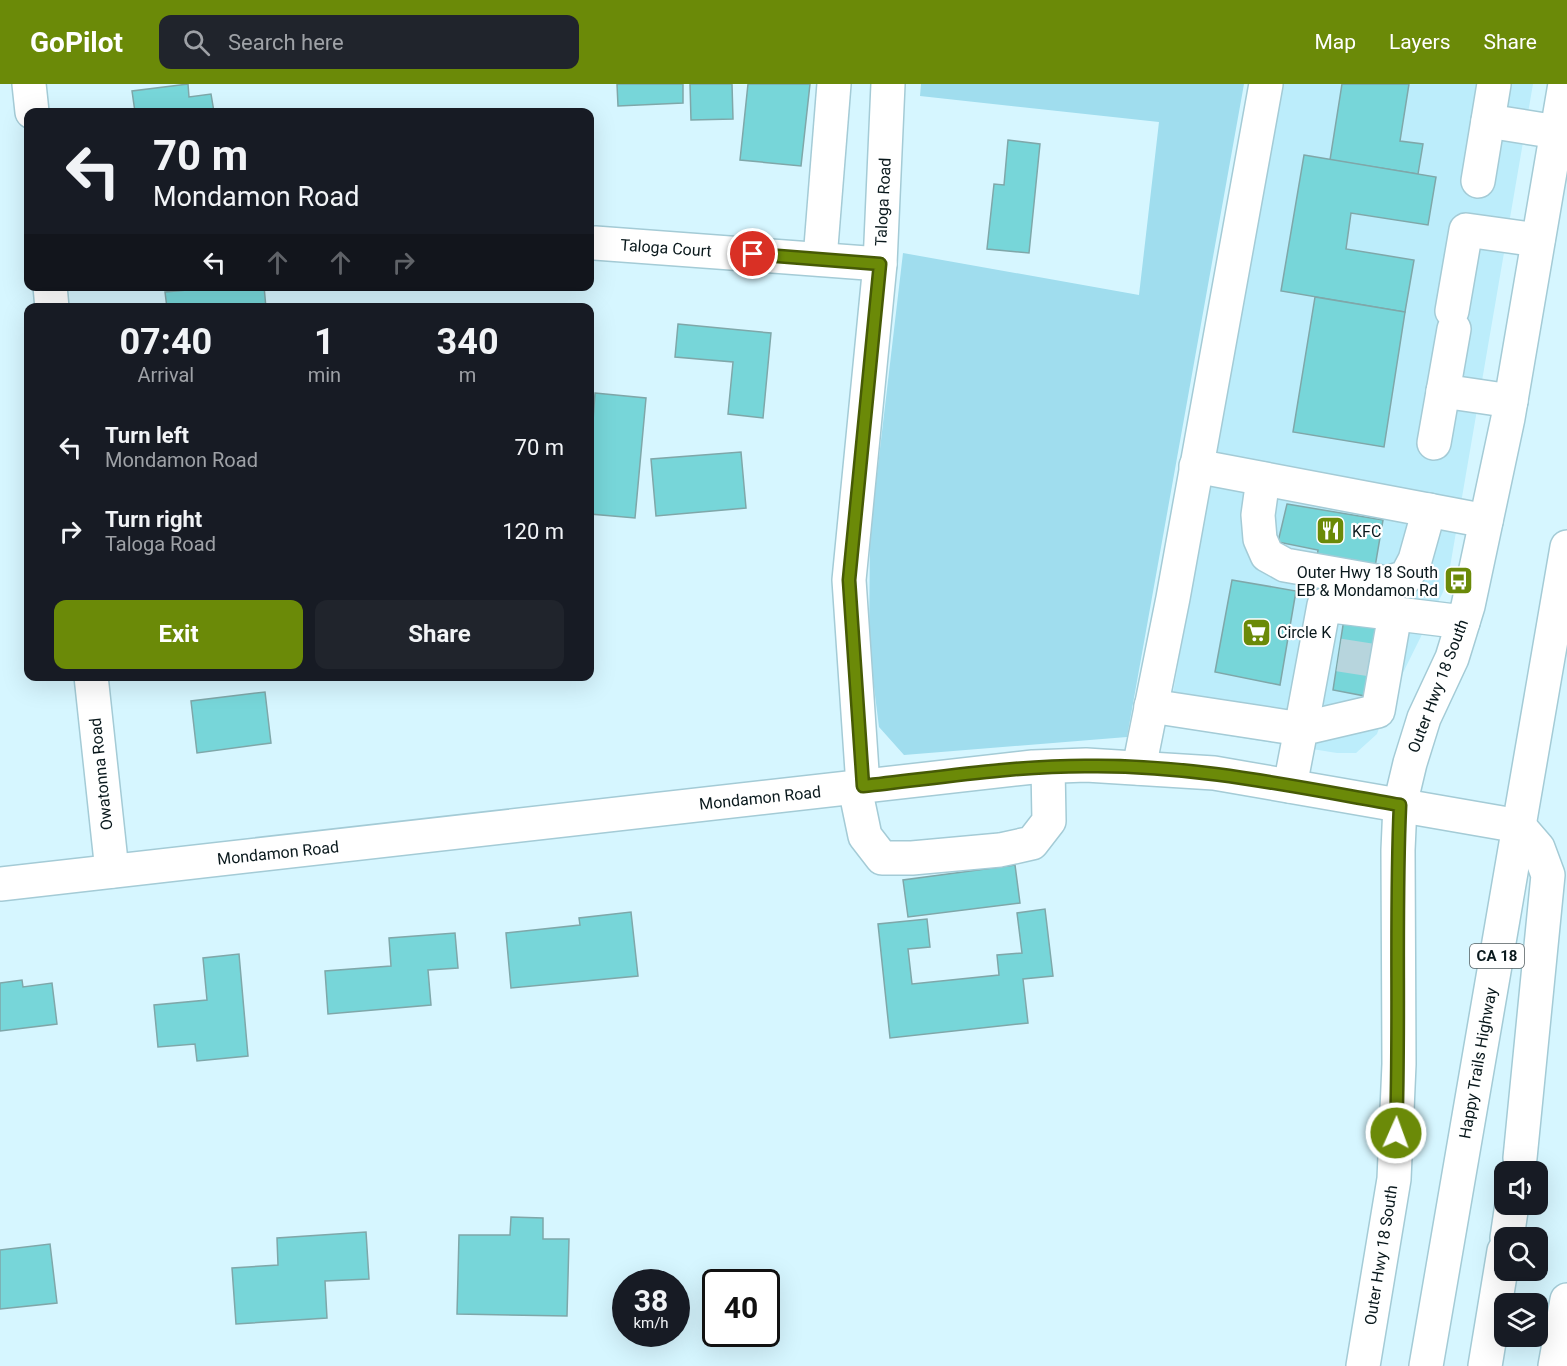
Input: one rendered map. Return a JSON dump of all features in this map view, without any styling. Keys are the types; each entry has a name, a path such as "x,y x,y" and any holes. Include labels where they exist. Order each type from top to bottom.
{"street":[{"path":"29,84 32,108"},
{"path":"820,259 834,84"},
{"name":"Taloga Road","path":"888,84 880,264 849,580 859,787 865,836 882,858 912,858 1000,850 1032,843 1049,821 1048,767"},
{"path":"1139,768 1173,598 1266,84"},
{"path":"1478,181 1494,84"},
{"name":"Outer Hwy 18 South","path":"1363,1366 1394,1179 1399,1064 1398,850 1400,805 1424,718 1452,658 1463,622 1511,401 1565,84"},
{"path":"1488,121 1557,132"},
{"path":"1434,443 1466,230 1538,240"},
{"name":"Taloga Court","path":"595,243 880,264"},
{"path":"1443,391 1511,401"},
{"path":"1196,466 1486,521"},
{"path":"1263,478 1258,515 1260,539 1267,555 1286,565 1387,583 1406,576 1415,560 1429,510"},
{"name":"Happy Trails Highway","path":"1426,1366 1567,546"},
{"path":"1290,786 1301,729 1327,653 1324,605 1463,622"},
{"path":"1378,711 1379,661 1395,614"},
{"name":"Owatonna Road","path":"92,681 112,871"},
{"path":"1151,706 1301,729 1378,711 1424,718"},
{"name":"Mondamon Road","path":"0,885 859,787 1086,765 1214,773 1519,826"},
{"path":"1519,826 1538,848 1548,875 1519,1161"},
{"path":"1520,1161 1567,899"},
{"path":"1485,1366 1499,1281"},
{"path":"1559,1361 1567,1300"}],"shaded area":[{"path":"921,84 1244,84 1127,737 904,755 879,727 869,647 870,534 903,253 1139,295 1159,122 920,96"},
{"path":"1282,84 1533,84 1450,567 1443,592 1387,705 1377,734 1356,753 1337,753 1167,726"}],"building":[{"path":"188,84 189,97 211,94 213,108 134,108 132,91"},
{"path":"617,84 683,84 683,103 618,106"},
{"path":"690,84 732,84 733,119 691,120"},
{"path":"748,84 810,84 801,166 740,160"},
{"path":"1342,84 1409,84 1400,141 1423,144 1418,174 1330,160"},
{"path":"1008,140 1040,144 1029,253 987,249 994,184 1004,185"},
{"path":"1304,155 1436,177 1428,225 1351,213 1346,249 1414,260 1405,312 1281,291"},
{"path":"264,291 266,303 166,303 165,292"},
{"path":"1315,297 1405,312 1384,447 1293,432"},
{"path":"678,324 771,333 763,418 728,414 733,362 675,357"},
{"path":"595,393 646,398 635,518 594,514"},
{"path":"741,452 746,508 656,516 651,459"},
{"name":"KFC","path":"1287,504 1383,520 1375,567 1317,557 1318,550 1278,542"},
{"name":"Circle K","path":"1232,580 1296,591 1280,685 1215,672"},
{"name":"Circle K","path":"1344,619 1377,625 1365,696 1333,690"},
{"path":"265,692 271,743 197,753 191,701"},
{"path":"1015,865 1020,903 908,917 903,880"},
{"path":"1045,909 1053,976 1023,979 1028,1023 890,1038 878,924 927,919 930,947 908,949 912,984 999,975 997,955 1022,953 1017,913"},
{"path":"631,912 638,976 511,988 506,933 580,925 579,918"},
{"path":"455,933 458,968 428,970 431,1005 328,1014 325,971 391,966 389,938"},
{"path":"239,954 248,1056 197,1061 195,1044 158,1047 154,1005 207,1000 203,958"},
{"path":"22,980 23,987 52,983 57,1024 0,1031 0,983"},
{"path":"511,1217 543,1218 543,1239 569,1239 567,1316 457,1314 459,1235 510,1235"},
{"path":"366,1232 369,1279 325,1281 327,1318 236,1324 232,1268 278,1265 277,1238"},
{"path":"50,1244 57,1303 0,1309 0,1250"}],"tunnel":[{"path":"1339,655 1371,660"}],"place":[{"name":"KFC","path":"1331,531"},
{"name":"Outer Hwy 18 South EB & Mondamon Rd","path":"1459,581"},
{"name":"Circle K","path":"1256,632"}],"route":[{"path":"753,254 880,264 849,580 863,786 1033,767 1086,765 1214,773 1400,805 1398,850 1399,1064 1396,1133"}]}
